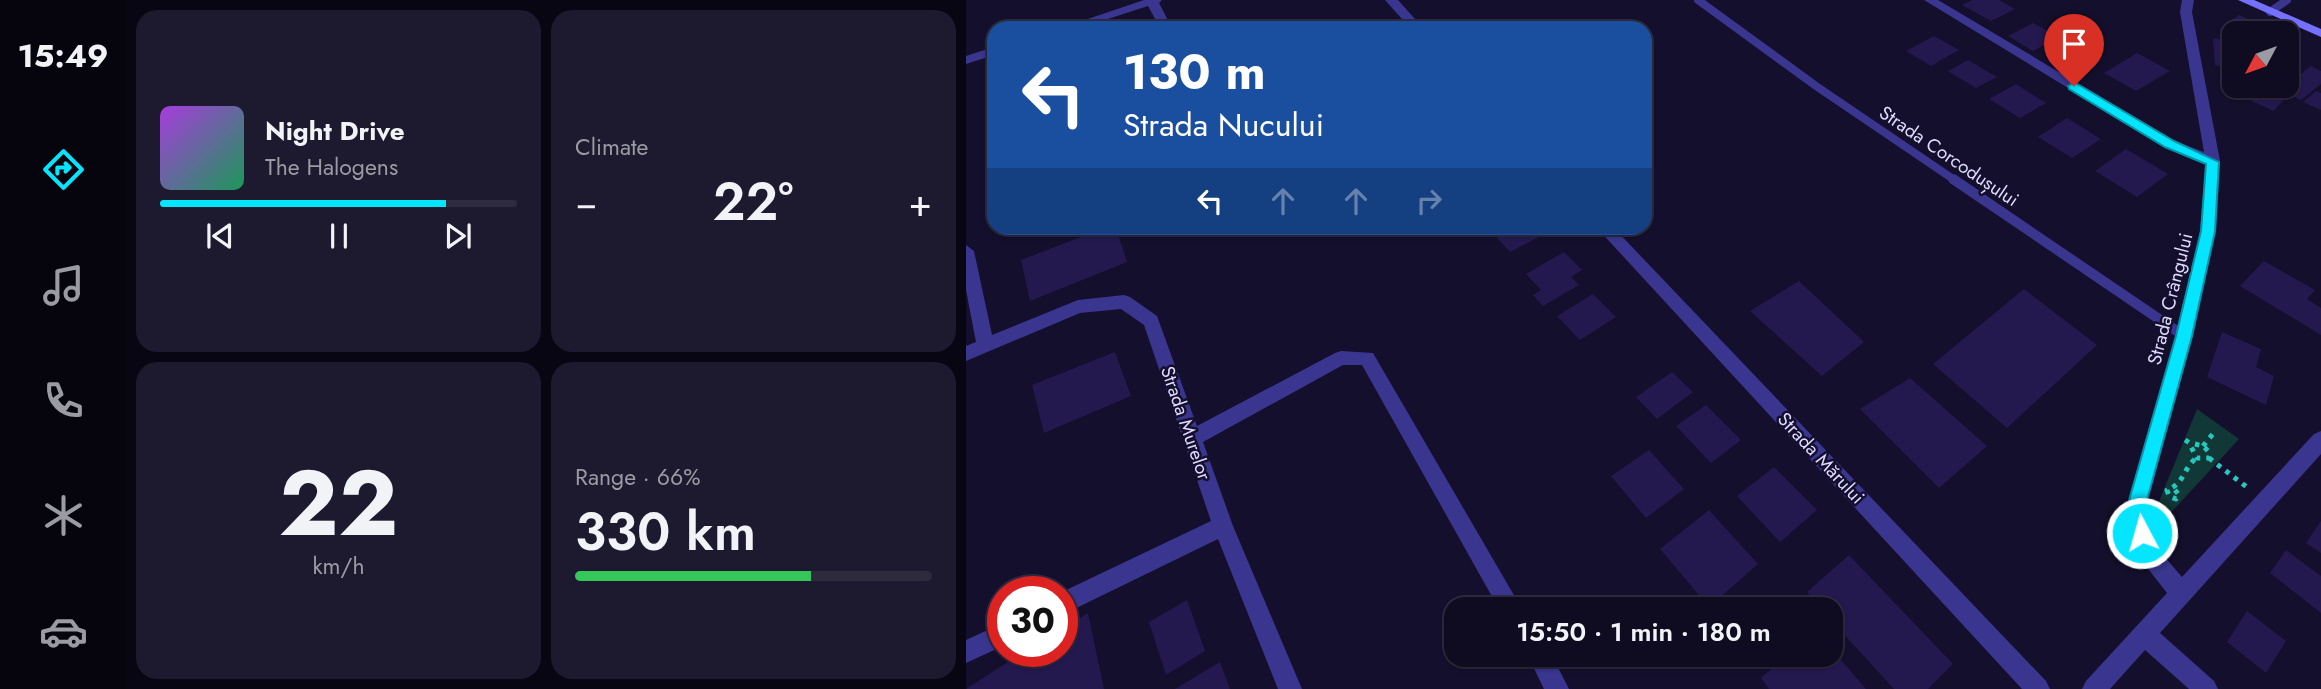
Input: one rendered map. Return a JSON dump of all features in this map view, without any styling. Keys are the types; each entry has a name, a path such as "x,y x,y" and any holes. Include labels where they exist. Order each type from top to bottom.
{"street":[{"path":"1088,21 1153,0 1163,21"},
{"path":"1391,0 1410,21"},
{"path":"1930,0 2169,144 2213,162"},
{"name":"Strada Crângului","path":"2181,592 2149,554 2135,511 2184,336 2208,231 2213,162 2186,12 2188,0"},
{"path":"2244,0 2321,33"},
{"path":"966,60 987,53"},
{"name":"Strada Mărului","path":"1612,235 2038,689"},
{"path":"966,251 986,346"},
{"name":"Strada Murelor","path":"966,354 1078,307 1124,302 1151,321 1223,526 1290,689"},
{"path":"1192,438 1341,358 1367,358 1504,597"},
{"path":"2094,689 2321,440"},
{"path":"1078,596 1223,526"},
{"path":"2145,635 2206,689"},
{"path":"966,652 987,642"},
{"path":"1545,667 1557,689"}],"lane":[{"name":"Strada Corcodușului","path":"1699,0 1847,107 2184,336"},
{"path":"2270,12 2287,0"}],"path":[{"path":"2203,446 2216,430"},
{"path":"2185,440 2193,445 2203,446 2209,453 2209,458"},
{"path":"2193,445 2191,451 2197,458"},
{"path":"2175,490 2184,481 2187,466 2197,458 2209,458 2265,500"}],"green space":[{"path":"2197,409 2239,439 2165,519 2155,511"}],"building":[{"path":"1972,0 1999,0 2015,9 1991,21 1962,5"},
{"path":"2239,15 2252,21 2231,21"},
{"path":"2033,23 2059,37 2033,51 2008,36"},
{"path":"1934,36 1959,50 1931,66 1906,51"},
{"path":"2213,38 2222,40 2222,66 2215,65"},
{"path":"2137,53 2170,71 2136,91 2104,73"},
{"path":"1968,60 1997,77 1976,88 1948,71"},
{"path":"2311,66 2321,71 2321,84 2301,100 2297,98 2300,98 2300,75"},
{"path":"2016,84 2046,103 2020,118 1989,99"},
{"path":"2316,91 2321,93 2321,110 2303,102"},
{"path":"2245,98 2285,99 2273,111"},
{"path":"2067,118 2101,139 2072,158 2038,137"},
{"path":"2126,149 2168,174 2137,197 2095,171"},
{"path":"1086,235 1118,235 1127,262 1030,301 1021,260"},
{"path":"1494,235 1543,235 1510,252"},
{"path":"1564,252 1582,270 1571,277 1579,285 1543,306 1533,295 1541,290 1526,274"},
{"path":"2264,261 2315,290 2307,299 2321,308 2321,335 2240,286"},
{"path":"1799,281 1864,342 1822,376 1750,311"},
{"path":"2024,289 2097,345 2007,428 1933,364"},
{"path":"1593,294 1616,317 1580,340 1557,316"},
{"path":"2222,332 2261,349 2256,367 2274,376 2266,405 2207,377"},
{"path":"1115,352 1131,396 1044,433 1032,385"},
{"path":"1672,372 1693,392 1657,419 1636,397"},
{"path":"1910,378 1987,446 1939,488 1860,409"},
{"path":"1706,405 1741,440 1711,463 1676,426"},
{"path":"1649,450 1684,489 1646,518 1611,476"},
{"path":"1774,467 1817,510 1780,542 1737,496"},
{"path":"1709,510 1758,564 1720,597 1701,597 1660,549"},
{"path":"2321,521 2321,553 2306,543"},
{"path":"2286,550 2321,576 2321,613 2270,573"},
{"path":"1849,555 1953,664 1928,689 1894,689 1843,633 1843,597 1811,597 1807,592"},
{"path":"1187,600 1205,651 1166,675 1149,622"},
{"path":"2247,611 2286,641 2266,673 2227,642"},
{"path":"1088,613 1104,689 966,689 1000,667 1078,667 1078,619"},
{"path":"1220,662 1230,689 1175,689"},
{"path":"1843,662 1866,689 1769,689 1761,678 1773,667 1843,667"}],"route":[{"path":"2074,86 2169,144 2213,162 2208,231 2184,336 2135,511 2142,533"}]}
